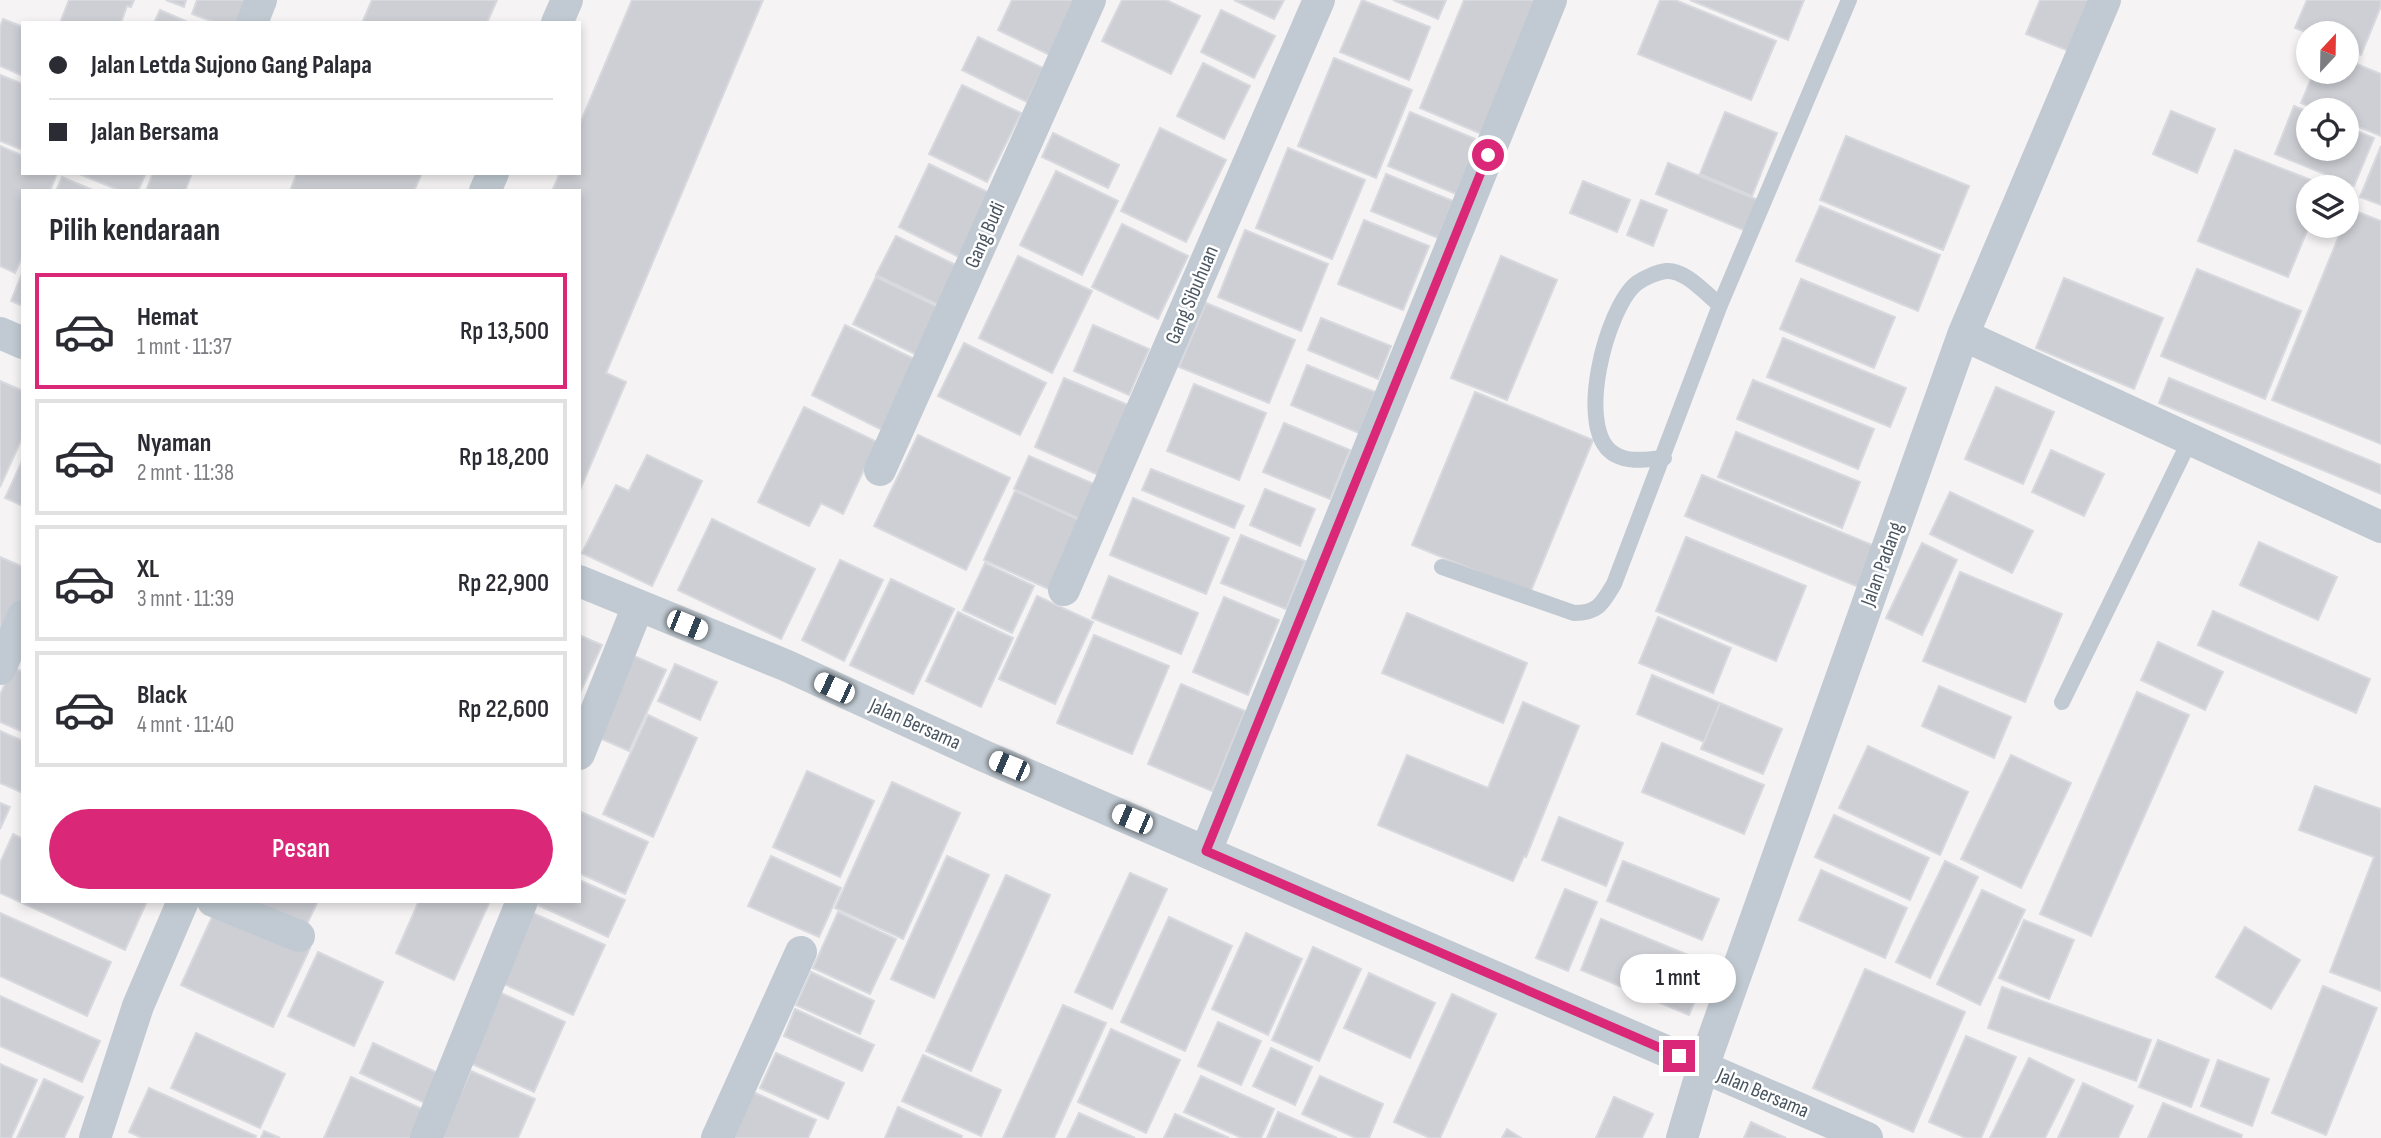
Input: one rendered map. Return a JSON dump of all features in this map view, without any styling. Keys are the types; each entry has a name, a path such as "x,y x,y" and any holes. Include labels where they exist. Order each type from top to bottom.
{"street":[{"path":"253,21 261,0"},
{"path":"558,21 567,0"},
{"name":"Gang Budi","path":"880,470 1090,0"},
{"name":"Gang Sibuhuan","path":"1064,590 1319,0"},
{"path":"1206,851 1551,0"},
{"name":"Jalan Padang","path":"1682,1138 1703,1067 1963,335 2105,0"},
{"path":"0,333 21,342"},
{"path":"1963,335 2381,527"},
{"name":"Jalan Bersama","path":"581,582 785,665 984,756 1867,1138"},
{"path":"581,749 638,606"},
{"path":"0,669 21,621"},
{"path":"95,1138 112,1079 138,1006 182,903"},
{"path":"219,903 299,936"},
{"path":"426,1138 521,903"},
{"path":"717,1138 801,952"}],"lane":[{"path":"1442,567 1574,613 1589,613 1602,604 1614,584 1664,458 1720,305 1849,0"},
{"path":"1664,458 1633,461 1615,455 1604,446 1595,423 1595,403 1600,363 1612,327 1635,284 1666,271 1679,272 1720,305"},
{"path":"2062,702 2190,440"}],"building":[{"path":"69,0 134,0 131,7 127,6 122,21 61,21"},
{"path":"166,0 186,0 184,7"},
{"path":"197,0 251,0 243,21 211,21 192,14"},
{"path":"372,0 497,0 488,21 363,21"},
{"path":"632,0 763,0 606,373 626,382 581,487 581,189 553,189 559,175 581,175 581,121"},
{"path":"1012,0 1089,0 1060,60 998,30"},
{"path":"1122,0 1166,0 1200,16 1171,74 1102,41"},
{"path":"1234,0 1284,0 1274,19"},
{"path":"1362,0 1430,27 1409,80 1340,52"},
{"path":"1393,0 1446,0 1438,19"},
{"path":"1464,0 1539,0 1484,135 1420,108"},
{"path":"1660,0 1675,0 1776,41 1751,100 1638,54"},
{"path":"1690,0 1804,0 1788,40"},
{"path":"2040,0 2090,0 2069,51 2026,34"},
{"path":"2307,0 2381,0 2361,55 2359,21 2298,21"},
{"path":"160,10 185,21 155,21"},
{"path":"1221,10 1275,36 1254,78 1201,52"},
{"path":"3,19 21,26 21,75 0,66 0,27"},
{"path":"978,37 1043,68 1027,102 962,70"},
{"path":"1334,58 1412,90 1376,178 1298,146"},
{"path":"1203,63 1250,86 1224,139 1177,116"},
{"path":"2359,65 2381,74 2381,136 2359,127 2359,98 2303,98 2309,84 2359,84"},
{"path":"0,75 21,83 21,149 0,141"},
{"path":"962,85 1021,113 987,182 929,154"},
{"path":"2294,106 2296,161 2359,161 2359,132 2374,138 2359,175 2327,175 2275,154"},
{"path":"2171,111 2215,129 2197,173 2153,154"},
{"path":"1410,112 1478,140 1456,194 1388,166"},
{"path":"1725,112 1777,133 1752,196 1700,174"},
{"path":"1160,128 1226,160 1186,242 1121,211"},
{"path":"1053,133 1119,165 1108,188 1042,157"},
{"path":"1846,136 1969,186 1943,250 1820,200"},
{"path":"0,146 21,155 21,175 56,175 51,189 21,189 21,260 15,273 0,266"},
{"path":"2381,146 2381,205 2360,197"},
{"path":"1288,148 1365,180 1332,259 1256,228"},
{"path":"2235,150 2298,175 2296,175 2296,238 2304,238 2288,277 2198,241"},
{"path":"1668,163 1758,200 1746,231 1656,194"},
{"path":"929,164 998,197 967,261 899,227"},
{"path":"1056,171 1118,201 1082,275 1020,245"},
{"path":"1386,174 1453,201 1438,238 1371,211"},
{"path":"82,175 145,175 139,189 116,189"},
{"path":"152,175 191,175 186,189 147,189"},
{"path":"296,175 421,175 415,189 291,189"},
{"path":"62,177 90,189 57,189"},
{"path":"1583,181 1630,200 1617,232 1570,213"},
{"path":"1641,200 1667,210 1653,246 1627,235"},
{"path":"1820,206 1940,255 1918,311 1796,261"},
{"path":"2359,212 2381,221 2381,444 2272,400 2338,238 2359,238"},
{"path":"1364,220 1429,246 1403,310 1338,284"},
{"path":"1122,224 1188,256 1158,319 1092,287"},
{"path":"1245,230 1328,264 1301,331 1218,297"},
{"path":"896,236 960,267 941,306 876,275"},
{"path":"1018,256 1092,291 1052,373 979,338"},
{"path":"1501,256 1557,280 1507,400 1451,378"},
{"path":"2197,269 2301,311 2265,399 2161,356"},
{"path":"21,276 21,305 11,301"},
{"path":"876,277 942,309 919,356 853,324"},
{"path":"2064,278 2163,318 2134,389 2036,348"},
{"path":"1801,279 1895,317 1874,368 1780,329"},
{"path":"1206,303 1295,340 1269,403 1179,367"},
{"path":"1321,318 1391,346 1378,379 1308,350"},
{"path":"845,325 916,360 882,430 812,395"},
{"path":"1093,325 1149,349 1129,395 1074,371"},
{"path":"1783,338 1906,388 1890,427 1767,377"},
{"path":"964,343 1046,383 1020,435 938,396"},
{"path":"1307,365 1375,392 1359,433 1291,405"},
{"path":"1064,378 1133,407 1103,477 1035,447"},
{"path":"2169,378 2381,465 2381,494 2159,403"},
{"path":"1753,380 1874,429 1858,469 1737,419"},
{"path":"0,381 21,390 21,440 0,487"},
{"path":"1194,384 1266,413 1239,480 1167,451"},
{"path":"1996,387 2054,412 2023,484 1965,459"},
{"path":"1475,392 1593,440 1530,593 1412,545"},
{"path":"804,407 877,442 843,514 821,503 809,526 758,502"},
{"path":"1284,423 1350,450 1330,499 1263,472"},
{"path":"1736,432 1860,482 1842,528 1718,477"},
{"path":"918,435 1010,478 966,570 874,526"},
{"path":"2051,450 2104,474 2084,516 2032,492"},
{"path":"647,455 702,481 652,586 582,553 616,485 629,491"},
{"path":"1029,456 1101,487 1086,522 1014,489"},
{"path":"21,463 21,505 5,498"},
{"path":"1151,469 1244,506 1234,528 1142,490"},
{"path":"1702,475 1882,549 1866,590 1685,516"},
{"path":"1265,489 1315,509 1300,546 1250,525"},
{"path":"1015,491 1084,522 1053,591 984,560"},
{"path":"1950,492 2033,531 2012,573 1930,534"},
{"path":"1133,498 1229,538 1206,594 1110,555"},
{"path":"712,519 815,569 781,639 678,590"},
{"path":"1241,535 1305,561 1286,609 1221,583"},
{"path":"1686,537 1806,586 1776,661 1656,611"},
{"path":"2259,542 2337,577 2318,620 2240,585"},
{"path":"1922,543 1957,560 1922,635 1886,618"},
{"path":"0,557 21,566 21,614 0,660"},
{"path":"840,560 883,580 844,661 802,640"},
{"path":"985,563 1034,586 1012,633 963,610"},
{"path":"1960,572 2062,614 2025,702 1923,661"},
{"path":"1109,576 1198,613 1181,654 1092,618"},
{"path":"891,579 954,609 913,694 850,665"},
{"path":"1037,596 1093,622 1055,704 999,679"},
{"path":"1224,597 1279,620 1248,695 1193,672"},
{"path":"2213,611 2370,679 2356,713 2198,645"},
{"path":"958,612 1013,638 981,707 926,681"},
{"path":"1407,613 1527,663 1503,723 1382,673"},
{"path":"1658,617 1731,648 1713,693 1639,663"},
{"path":"1094,635 1169,666 1132,754 1057,723"},
{"path":"581,636 602,645 581,691"},
{"path":"2158,642 2223,672 2205,710 2141,680"},
{"path":"625,652 666,670 629,751 588,733"},
{"path":"675,664 717,682 700,720 658,701"},
{"path":"12,667 21,671 21,731 0,722 0,695"},
{"path":"1652,675 1720,703 1704,742 1637,714"},
{"path":"1181,684 1245,711 1212,791 1148,764"},
{"path":"1939,686 2011,717 1994,758 1922,726"},
{"path":"2137,692 2189,715 2091,936 2040,914"},
{"path":"1523,702 1579,726 1526,857 1524,856 1513,881 1378,825 1407,755 1488,788"},
{"path":"1720,703 1782,729 1763,774 1701,749"},
{"path":"648,715 697,738 653,837 603,814"},
{"path":"0,731 21,740 21,792 0,783"},
{"path":"1662,743 1764,785 1744,834 1642,792"},
{"path":"1868,746 1968,792 1940,855 1839,808"},
{"path":"2011,755 2071,783 2021,888 1961,859"},
{"path":"807,771 874,801 840,877 773,847"},
{"path":"892,782 960,813 903,939 835,908"},
{"path":"2315,786 2381,809 2381,991 2330,972 2374,857 2299,830"},
{"path":"0,803 10,807 0,829"},
{"path":"581,812 648,842 625,894 581,874"},
{"path":"1834,815 1929,858 1910,900 1815,857"},
{"path":"1559,817 1623,843 1606,886 1542,860"},
{"path":"13,834 21,838 21,903 0,893 0,863"},
{"path":"771,856 841,888 819,937 748,906"},
{"path":"947,856 989,875 934,998 891,979"},
{"path":"1623,861 1719,899 1702,940 1607,901"},
{"path":"1945,861 1978,877 1930,978 1896,962"},
{"path":"1821,870 1907,908 1885,958 1799,920"},
{"path":"1130,873 1167,889 1112,1009 1075,992"},
{"path":"1006,875 1050,895 971,1071 926,1051"},
{"path":"581,881 625,900 608,937 533,903 581,903"},
{"path":"1565,889 1597,902 1568,971 1536,958"},
{"path":"1982,890 2025,910 1980,1005 1937,984"},
{"path":"22,903 146,903 125,950"},
{"path":"250,903 317,903 305,928"},
{"path":"418,903 489,903 454,980 396,953"},
{"path":"217,906 310,948 273,1027 181,985"},
{"path":"526,910 605,945 573,1015 495,980"},
{"path":"838,912 896,939 870,994 813,968"},
{"path":"0,913 111,962 87,1016 0,976"},
{"path":"1169,917 1232,946 1185,1051 1121,1022"},
{"path":"1601,919 1710,964 1689,1015 1581,970"},
{"path":"2024,920 2074,940 2049,999 1999,978"},
{"path":"2245,927 2300,960 2271,1009 2216,977"},
{"path":"1246,933 1302,959 1268,1035 1212,1009"},
{"path":"1313,947 1361,969 1319,1061 1272,1040"},
{"path":"318,952 383,982 354,1046 288,1016"},
{"path":"1865,969 1965,1012 1913,1132 1813,1088"},
{"path":"811,972 874,1001 860,1034 796,1005"},
{"path":"1369,973 1435,1003 1410,1058 1344,1028"},
{"path":"2323,986 2377,1008 2326,1135 2272,1113"},
{"path":"2002,987 2151,1040 2136,1081 1988,1028"},
{"path":"501,993 565,1022 534,1092 470,1063"},
{"path":"1452,994 1496,1014 1440,1138 1430,1138 1394,1122"},
{"path":"0,996 100,1041 82,1082 0,1046"},
{"path":"1063,1005 1106,1023 1054,1138 1003,1138"},
{"path":"795,1009 874,1045 862,1071 784,1036"},
{"path":"1218,1022 1261,1041 1241,1085 1198,1066"},
{"path":"1111,1029 1180,1060 1146,1133 1078,1102"},
{"path":"196,1033 285,1074 260,1128 171,1088"},
{"path":"1966,1036 2016,1057 1981,1138 1966,1138 1929,1122"},
{"path":"2158,1040 2209,1060 2191,1107 2139,1087"},
{"path":"373,1043 440,1074 427,1104 360,1073"},
{"path":"1271,1048 1312,1067 1295,1105 1253,1086"},
{"path":"776,1053 844,1083 828,1119 760,1088"},
{"path":"923,1055 1001,1090 981,1136 902,1101"},
{"path":"2029,1058 2074,1080 2045,1138 1990,1138"},
{"path":"2218,1060 2269,1079 2252,1126 2201,1106"},
{"path":"0,1064 37,1080 11,1138 0,1138"},
{"path":"471,1071 535,1099 518,1138 440,1138"},
{"path":"1201,1076 1274,1109 1261,1138 1242,1138 1184,1112"},
{"path":"1320,1076 1383,1104 1369,1138 1356,1138 1302,1114"},
{"path":"351,1077 431,1113 419,1138 324,1138"},
{"path":"44,1079 83,1097 64,1138 17,1138"},
{"path":"2083,1083 2133,1106 2118,1138 2058,1138"},
{"path":"149,1088 256,1136 142,1138 129,1132"},
{"path":"753,1092 816,1120 808,1138 733,1138"},
{"path":"1614,1097 1653,1114 1642,1138 1596,1138"},
{"path":"2163,1103 2242,1135 2241,1138 2148,1138"},
{"path":"898,1107 962,1136 885,1138"},
{"path":"1278,1112 1337,1138 1267,1138"},
{"path":"1079,1113 1135,1138 1067,1138"},
{"path":"1175,1114 1229,1138 1164,1138"},
{"path":"1751,1122 1786,1138 1744,1138"},
{"path":"1507,1129 1521,1138 1502,1138"},
{"path":"264,1131 280,1138 261,1138"}],"route":[{"path":"1488,155 1206,851 1679,1056"}]}
